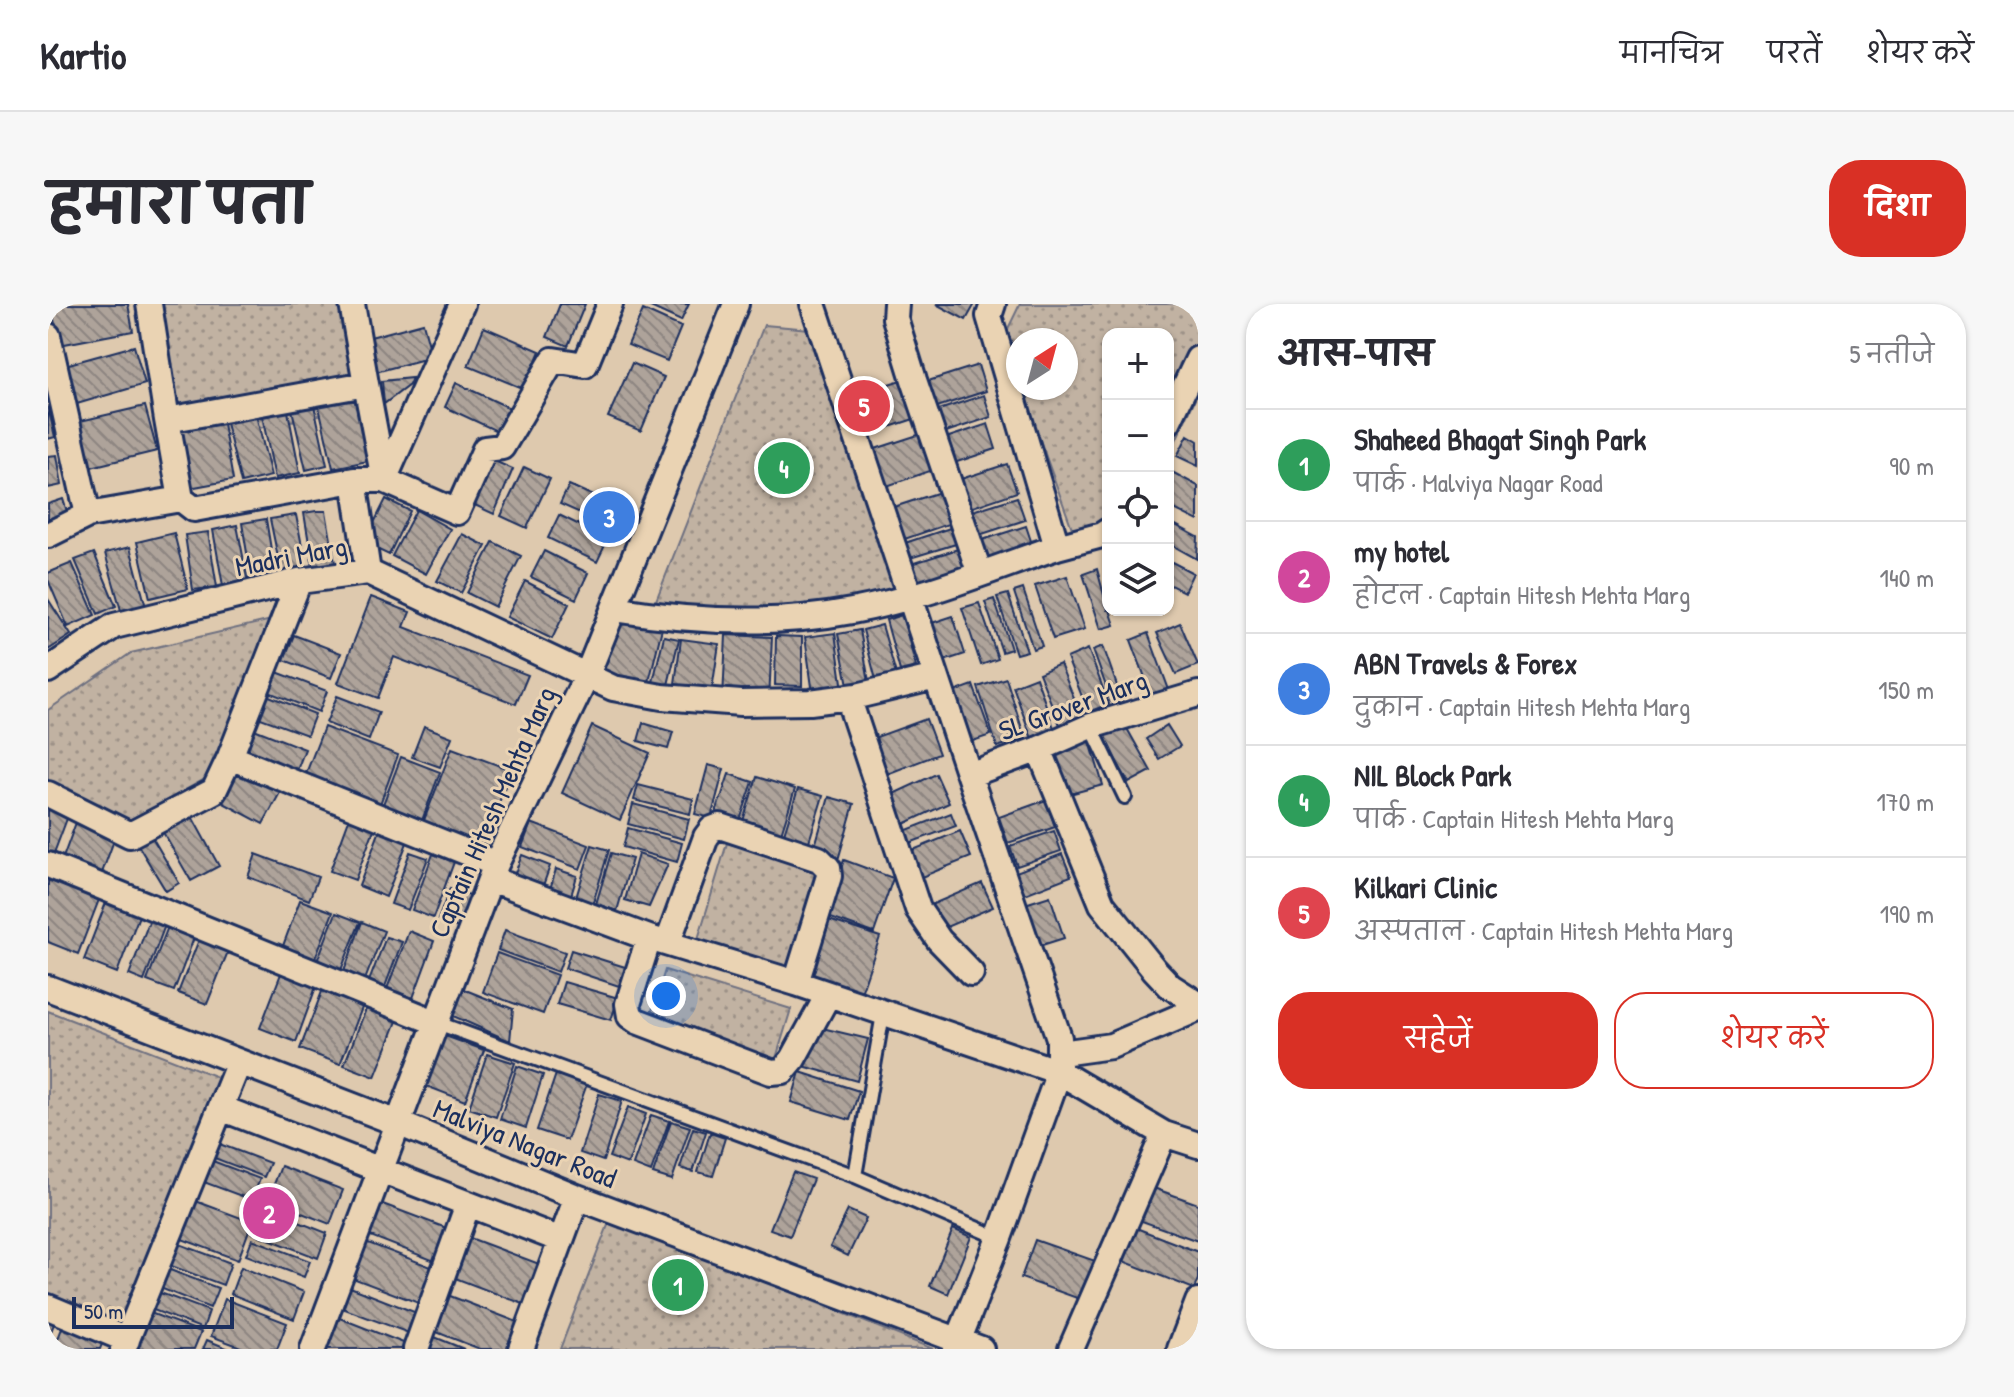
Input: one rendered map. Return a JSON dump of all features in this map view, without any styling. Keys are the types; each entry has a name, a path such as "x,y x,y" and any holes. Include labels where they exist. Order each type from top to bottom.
{"street":[{"path":"149,304 181,499 194,509 354,480 384,480 457,512 485,449 502,447 553,360 585,365 610,304"},
{"path":"352,304 384,480"},
{"path":"384,480 462,304"},
{"name":"Captain Hitesh Mehta Marg","path":"313,1349 494,871 587,675 736,304"},
{"path":"813,304 1059,1038 1060,1063 999,1238 956,1344"},
{"path":"896,304 895,318 914,380 980,574"},
{"path":"993,304 989,316 1057,547"},
{"path":"48,336 88,515"},
{"path":"1174,409 1198,359"},
{"path":"167,420 366,384"},
{"path":"354,480 368,572"},
{"path":"48,535 88,515 181,499"},
{"path":"614,609 677,619 771,620 851,611 910,597 1057,547 1102,535"},
{"name":"Madri Marg","path":"48,670 114,626 299,581 368,572 613,688 662,697 741,703 810,702 848,697 936,677"},
{"path":"48,794 130,835 214,791 299,581"},
{"name":"SL Grover Marg","path":"969,775 1091,726 1198,694"},
{"path":"848,697 918,909 939,940 971,973"},
{"path":"1039,749 1102,904 1154,969 1170,986 1198,1007 1111,1046 1060,1063"},
{"path":"230,757 658,940 883,1014 1060,1063 1164,1134 1198,1145"},
{"path":"796,983 829,876 828,868 819,859 720,826 712,829 628,1004 630,1016 771,1072 783,1071 793,1059 828,995"},
{"path":"48,865 435,1022"},
{"name":"Malviya Nagar Road","path":"48,988 956,1344 981,1349"},
{"path":"48,1307 125,1344 239,1062"},
{"path":"221,1108 561,1240"},
{"path":"1071,1349 1164,1134"},
{"path":"521,1349 577,1197"},
{"path":"416,1349 468,1204"},
{"path":"1180,1349 1198,1302"}],"lane":[{"path":"1091,726 1125,797"},
{"path":"855,1176 883,1014"},
{"path":"435,1022 855,1176 999,1238"}],"shaded area":[{"path":"153,304 356,304 379,402 189,443"},
{"path":"1020,304 1198,304 1198,393 1174,444 1174,328 1102,328 1102,548 1081,553 1025,400 1078,400 1078,328 1008,328"},
{"path":"764,325 810,329 909,607 787,631 650,616"},
{"path":"280,618 210,776 126,823 48,789 48,710 131,653"},
{"path":"727,843 823,872 791,978 695,949"},
{"path":"665,970 791,1009 774,1065 647,1026"},
{"path":"48,1011 220,1078 121,1330 48,1302"},
{"path":"610,1220 933,1349 560,1349"}],"building":[{"path":"51,304 128,304 133,331 59,345"},
{"path":"560,304 585,304 568,346 547,337"},
{"path":"644,304 689,304 681,321"},
{"path":"936,304 975,304 966,320"},
{"path":"643,310 681,327 667,361 628,345"},
{"path":"423,323 432,357 372,373 363,339"},
{"path":"484,327 540,351 524,389 468,366"},
{"path":"134,346 145,384 70,406 58,367"},
{"path":"632,363 664,377 641,431 608,417"},
{"path":"978,365 986,391 928,410 919,384"},
{"path":"412,378 409,385 384,404 382,381"},
{"path":"907,378 920,417 868,434 855,395"},
{"path":"456,383 512,409 501,433 445,407"},
{"path":"353,391 368,461 333,468 317,398"},
{"path":"984,395 991,417 940,434 933,412"},
{"path":"312,396 327,465 306,470 290,401"},
{"path":"145,406 157,451 87,468 76,422"},
{"path":"287,406 300,473 275,478 261,411"},
{"path":"48,407 55,437 48,439"},
{"path":"256,415 271,476 241,483 226,423"},
{"path":"222,418 233,480 189,488 178,425"},
{"path":"988,424 996,449 948,465 940,440"},
{"path":"924,433 936,469 881,488 869,451"},
{"path":"1188,435 1198,441 1198,466 1177,456"},
{"path":"57,455 62,485 48,488 48,456"},
{"path":"487,458 513,469 494,514 468,502"},
{"path":"1007,464 1017,492 964,510 955,481"},
{"path":"524,467 550,479 527,528 501,516"},
{"path":"1174,473 1198,486 1198,521 1174,509"},
{"path":"569,485 623,509 614,528 560,504"},
{"path":"943,491 954,522 899,541 888,509"},
{"path":"1017,497 1025,520 973,537 966,513"},
{"path":"63,499 68,515 48,522 48,504"},
{"path":"386,499 410,511 389,555 364,543"},
{"path":"416,510 450,529 426,574 392,556"},
{"path":"326,511 335,563 313,567 304,513"},
{"path":"296,515 306,567 281,572 270,519"},
{"path":"559,515 608,539 597,562 548,538"},
{"path":"266,519 275,574 251,577 242,523"},
{"path":"1174,524 1198,537 1197,559 1174,546"},
{"path":"237,525 248,582 223,586 213,530"},
{"path":"1026,526 1034,550 982,567 973,543"},
{"path":"953,527 959,543 910,558 905,543"},
{"path":"208,532 217,587 193,590 185,535"},
{"path":"174,533 188,589 150,598 137,542"},
{"path":"462,534 486,546 461,593 437,581"},
{"path":"493,542 521,556 495,607 467,593"},
{"path":"130,547 146,607 122,614 105,553"},
{"path":"961,548 969,572 919,589 911,564"},
{"path":"544,551 588,573 576,599 531,577"},
{"path":"94,553 116,606 98,614 75,560"},
{"path":"72,563 95,615 68,627 48,580 48,573"},
{"path":"1174,563 1193,573 1184,592 1174,587"},
{"path":"1097,569 1102,588 1102,616 1112,616 1115,625 1101,629 1083,574"},
{"path":"1067,576 1085,629 1053,639 1035,586"},
{"path":"525,581 569,604 552,639 507,617"},
{"path":"1023,589 1042,646 1033,649 1014,592"},
{"path":"1008,594 1027,651 1016,654 997,597"},
{"path":"371,597 410,612 404,627 528,675 516,704 394,657 378,698 338,683"},
{"path":"48,599 71,635 48,650"},
{"path":"994,599 1011,649 1002,652 985,602"},
{"path":"979,603 998,659 981,665 962,608"},
{"path":"902,615 916,667 900,671 886,620"},
{"path":"953,616 965,654 938,663 926,625"},
{"path":"614,617 662,628 648,686 600,673"},
{"path":"1180,623 1198,665 1176,674 1157,633"},
{"path":"882,625 896,674 876,680 863,630"},
{"path":"860,630 869,682 848,685 838,634"},
{"path":"835,633 843,690 813,694 805,637"},
{"path":"1148,633 1169,690 1152,696 1131,640"},
{"path":"294,635 341,653 331,678 284,660"},
{"path":"726,635 772,637 769,701 723,699"},
{"path":"664,636 679,639 667,689 652,686"},
{"path":"776,636 802,637 802,686 775,685"},
{"path":"681,639 719,644 711,696 674,691"},
{"path":"1103,646 1122,700 1112,703 1093,650"},
{"path":"1088,649 1109,704 1088,712 1067,658"},
{"path":"1060,664 1081,716 1060,725 1039,673"},
{"path":"274,671 327,691 319,712 266,691"},
{"path":"1036,677 1055,731 1032,739 1013,686"},
{"path":"1006,678 1025,738 997,747 978,687"},
{"path":"973,685 991,735 964,744 946,695"},
{"path":"264,694 315,714 307,735 255,716"},
{"path":"337,696 379,712 369,740 326,723"},
{"path":"926,719 939,754 882,776 868,740"},
{"path":"643,723 673,732 668,749 638,741"},
{"path":"1125,725 1151,771 1129,783 1103,737"},
{"path":"1167,725 1180,746 1159,759 1146,739"},
{"path":"424,726 452,737 440,767 412,757"},
{"path":"592,726 650,753 620,820 562,793"},
{"path":"249,727 305,749 294,778 238,756"},
{"path":"324,727 398,755 380,804 305,776"},
{"path":"1089,738 1103,785 1066,795 1052,749"},
{"path":"452,748 511,770 483,846 423,823"},
{"path":"401,757 440,772 421,823 382,807"},
{"path":"237,765 282,789 263,824 218,800"},
{"path":"708,765 724,769 711,818 695,814"},
{"path":"729,774 753,782 737,829 713,821"},
{"path":"936,774 949,803 904,824 891,795"},
{"path":"757,777 795,789 779,840 741,827"},
{"path":"638,785 693,799 690,814 634,800"},
{"path":"798,789 823,796 807,848 782,840"},
{"path":"829,797 854,804 838,860 813,853"},
{"path":"1046,800 1055,827 1008,843 999,817"},
{"path":"633,804 689,819 684,839 628,824"},
{"path":"48,806 71,808 51,861 48,860"},
{"path":"189,811 219,866 191,881 160,827"},
{"path":"951,813 956,826 904,845 899,833"},
{"path":"351,814 376,824 355,880 330,871"},
{"path":"78,817 117,832 99,881 60,866"},
{"path":"531,823 589,845 580,869 522,847"},
{"path":"628,828 682,843 677,862 623,847"},
{"path":"380,830 408,840 386,897 359,886"},
{"path":"960,831 971,857 919,878 908,852"},
{"path":"1054,831 1061,851 1017,866 1010,846"},
{"path":"152,837 179,883 166,891 138,845"},
{"path":"592,845 609,850 592,906 575,901"},
{"path":"410,852 428,858 408,910 391,904"},
{"path":"611,853 632,859 617,911 596,904"},
{"path":"256,854 318,877 309,900 248,877"},
{"path":"433,854 454,862 433,918 412,910"},
{"path":"638,854 668,864 649,907 625,900"},
{"path":"1062,854 1071,876 1025,894 1016,872"},
{"path":"522,855 550,866 540,894 511,883"},
{"path":"844,860 893,878 874,933 825,916"},
{"path":"556,869 577,876 569,902 548,896"},
{"path":"48,877 100,897 78,954 48,942"},
{"path":"982,883 993,907 937,931 926,907"},
{"path":"450,888 470,895 458,928 438,920"},
{"path":"1050,896 1064,938 1039,946 1025,904"},
{"path":"107,900 140,913 117,973 84,960"},
{"path":"300,900 333,912 312,966 280,954"},
{"path":"336,913 360,922 339,975 315,966"},
{"path":"150,919 165,925 144,981 129,975"},
{"path":"829,920 880,937 861,993 810,976"},
{"path":"362,922 384,931 363,985 342,977"},
{"path":"169,924 195,935 174,991 147,981"},
{"path":"505,930 565,952 558,972 498,950"},
{"path":"409,931 434,941 413,998 387,989"},
{"path":"200,937 229,949 207,1004 178,993"},
{"path":"386,937 402,942 384,989 368,984"},
{"path":"571,950 625,967 619,986 565,968"},
{"path":"497,953 557,975 543,1014 483,992"},
{"path":"282,971 317,984 296,1042 260,1028"},
{"path":"564,982 618,998 611,1020 557,1004"},
{"path":"323,989 363,1005 340,1064 300,1049"},
{"path":"463,989 513,1009 510,1041 453,1016"},
{"path":"366,1009 397,1021 375,1077 344,1065"},
{"path":"818,1027 868,1039 857,1081 803,1066"},
{"path":"445,1036 484,1050 465,1101 426,1086"},
{"path":"487,1054 515,1063 496,1117 469,1108"},
{"path":"517,1066 543,1075 526,1128 500,1119"},
{"path":"800,1072 859,1091 850,1120 791,1102"},
{"path":"556,1074 587,1084 567,1140 537,1130"},
{"path":"599,1094 622,1101 603,1161 580,1153"},
{"path":"628,1107 646,1114 628,1164 609,1157"},
{"path":"651,1115 669,1121 651,1172 633,1165"},
{"path":"671,1121 690,1127 672,1180 653,1174"},
{"path":"693,1128 706,1132 693,1172 680,1168"},
{"path":"710,1133 725,1138 713,1176 698,1172"},
{"path":"214,1142 270,1163 264,1177 209,1156"},
{"path":"210,1160 260,1179 252,1200 201,1181"},
{"path":"281,1166 343,1190 330,1224 268,1200"},
{"path":"793,1172 813,1179 790,1236 770,1229"},
{"path":"1148,1186 1198,1204 1198,1241 1136,1219"},
{"path":"193,1200 252,1222 238,1260 179,1238"},
{"path":"380,1203 449,1229 437,1262 368,1235"},
{"path":"263,1208 327,1233 318,1258 253,1233"},
{"path":"848,1210 866,1218 848,1256 830,1247"},
{"path":"1131,1226 1198,1252 1198,1279 1194,1289 1118,1259"},
{"path":"953,1229 971,1237 948,1294 930,1286"},
{"path":"470,1238 542,1265 526,1305 455,1278"},
{"path":"252,1239 310,1261 304,1277 246,1255"},
{"path":"1035,1240 1101,1263 1088,1302 1021,1278"},
{"path":"363,1241 434,1268 421,1304 350,1277"},
{"path":"174,1242 231,1263 223,1285 166,1264"},
{"path":"162,1267 218,1288 210,1308 155,1286"},
{"path":"241,1267 304,1292 294,1319 231,1294"},
{"path":"350,1287 422,1315 414,1335 342,1308"},
{"path":"155,1291 209,1311 203,1329 148,1308"},
{"path":"445,1294 520,1323 510,1349 480,1349 431,1330"},
{"path":"225,1299 287,1323 277,1349 246,1349 211,1336"},
{"path":"145,1311 201,1332 194,1349 131,1349"},
{"path":"337,1317 411,1346 409,1349 325,1349"},
{"path":"48,1319 55,1321 48,1340"},
{"path":"64,1323 104,1339 100,1349 54,1349"},
{"path":"432,1336 464,1349 427,1349"},
{"path":"207,1340 229,1349 203,1349"}],"place":[{"name":"Kilkari Clinic","path":"864,406"},
{"name":"NIL Block Park","path":"784,468"},
{"name":"ABN Travels & Forex","path":"609,517"},
{"name":"my hotel","path":"269,1213"},
{"name":"Shaheed Bhagat Singh Park","path":"678,1285"}]}
